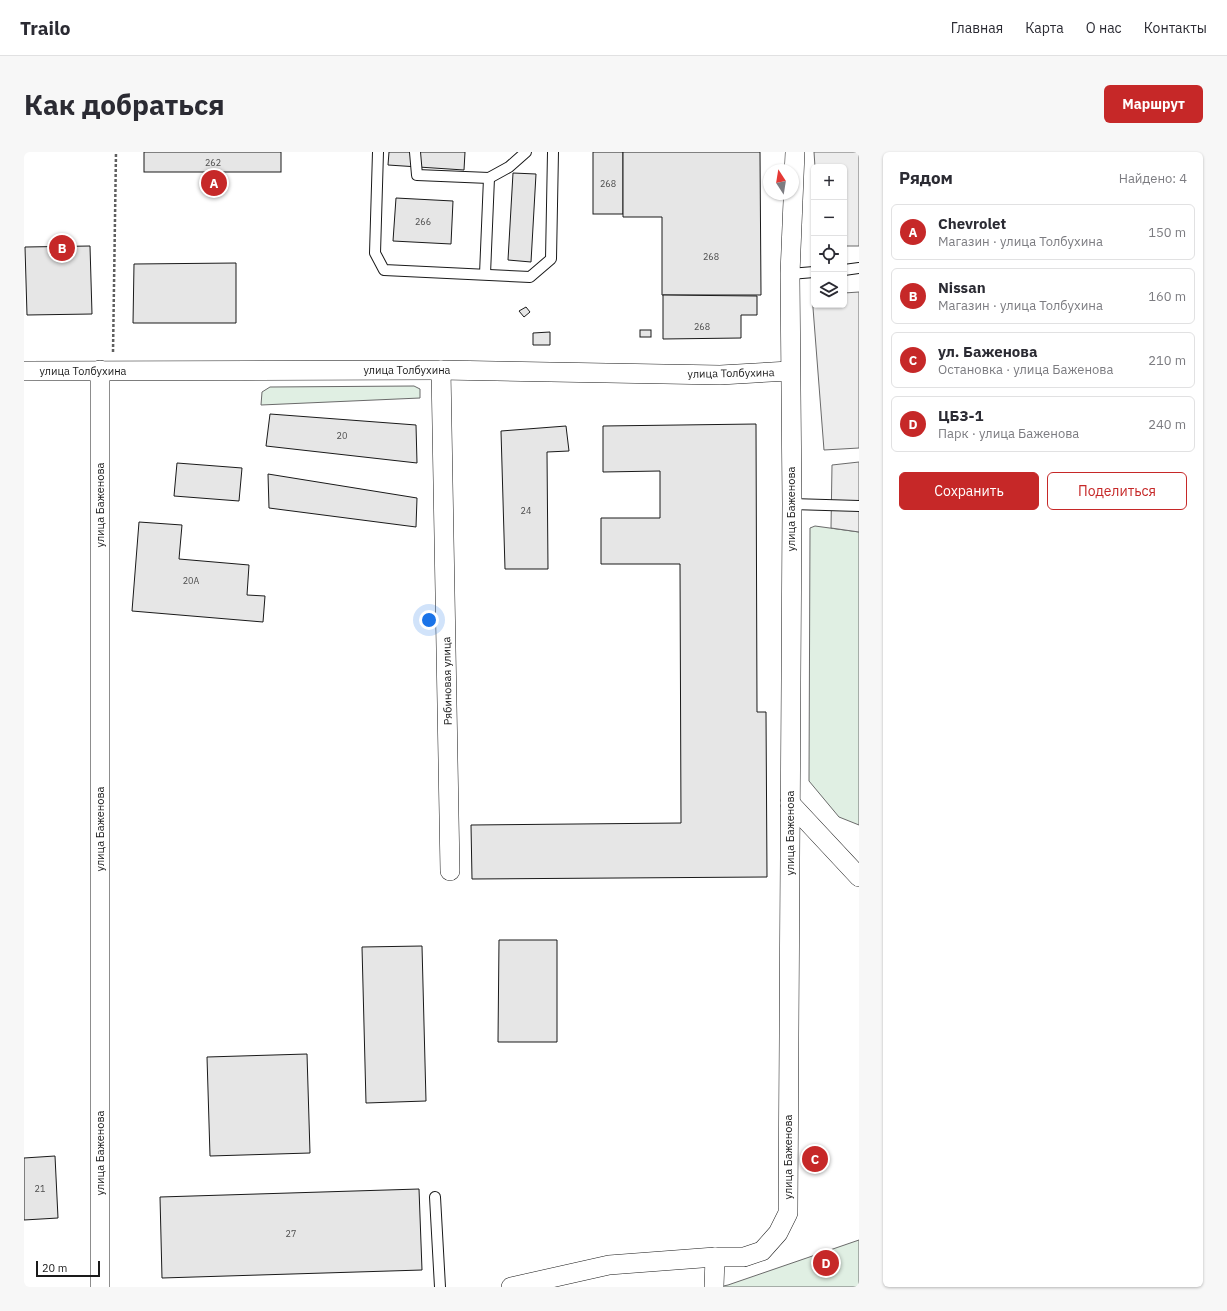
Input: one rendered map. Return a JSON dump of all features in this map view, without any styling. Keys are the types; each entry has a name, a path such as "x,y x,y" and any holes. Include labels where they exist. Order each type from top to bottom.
{"street":[{"name":"улица Баженова","path":"511,1287 608,1265 715,1257 744,1257 762,1251 778,1233 788,1213 792,504 790,274 795,152"},
{"name":"улица Баженова","path":"100,1287 106,370"},
{"name":"улица Толбухина","path":"24,371 441,370 720,375 790,371"},
{"name":"Рябиновая улица","path":"441,370 450,871"},
{"path":"790,803 859,877"},
{"path":"714,1287 715,1257"}],"lane":[{"path":"378,152 375,253 384,270 530,276 550,259 553,152"},
{"path":"415,152 417,175 489,178 509,167 526,152"},
{"path":"486,274 489,178"},
{"path":"847,270 859,268"},
{"path":"790,274 811,272"},
{"path":"792,504 859,506"},
{"path":"435,1197 440,1287"}],"path":[{"path":"106,370 116,152"}],"green space":[{"path":"414,386 420,389 420,398 261,405 262,392 270,387"},
{"path":"815,526 859,532 859,825 839,817 809,781 810,528"},
{"path":"859,1240 859,1287 719,1287 728,1285"}],"shaded area":[{"path":"814,152 859,152 859,246 847,246 847,164 815,164"},
{"path":"859,292 859,448 824,450 813,308 847,308 847,293"},
{"path":"859,462 859,532 831,528 832,465"}],"building":[{"path":"144,152 281,152 281,172 144,172"},
{"path":"389,152 465,152 464,170 388,165"},
{"path":"593,152 623,152 623,214 593,214"},
{"path":"623,152 760,152 761,295 662,295 662,217 623,217"},
{"path":"513,173 536,174 531,262 508,260"},
{"path":"396,198 453,201 451,244 393,241"},
{"path":"90,246 92,314 27,315 25,247"},
{"path":"236,263 236,323 133,323 134,264"},
{"path":"663,295 757,296 757,315 741,315 741,338 663,339"},
{"path":"526,307 530,312 524,317 519,311"},
{"path":"640,330 651,330 651,337 640,337"},
{"path":"550,332 550,345 533,345 533,333"},
{"path":"270,414 416,425 417,463 266,446"},
{"path":"756,424 757,712 766,712 767,877 472,879 471,825 681,823 680,564 601,564 601,518 660,518 660,471 603,472 603,426"},
{"path":"566,426 569,451 547,452 548,569 505,569 501,431"},
{"path":"177,463 242,468 239,501 174,496"},
{"path":"268,474 417,498 416,527 269,508"},
{"path":"139,522 182,525 179,559 249,565 247,595 265,596 263,622 132,611"},
{"path":"499,940 557,940 557,1042 498,1042"},
{"path":"422,946 426,1101 366,1103 362,947"},
{"path":"307,1054 310,1153 210,1156 207,1057"},
{"path":"55,1156 58,1218 24,1220 24,1158"},
{"path":"419,1189 422,1270 162,1278 160,1197"}],"place":[{"name":"Chevrolet","path":"214,183"},
{"name":"Nissan","path":"62,248"},
{"name":"ул. Баженова","path":"815,1159"},
{"name":"ЦБЗ-1","path":"826,1263"}]}
